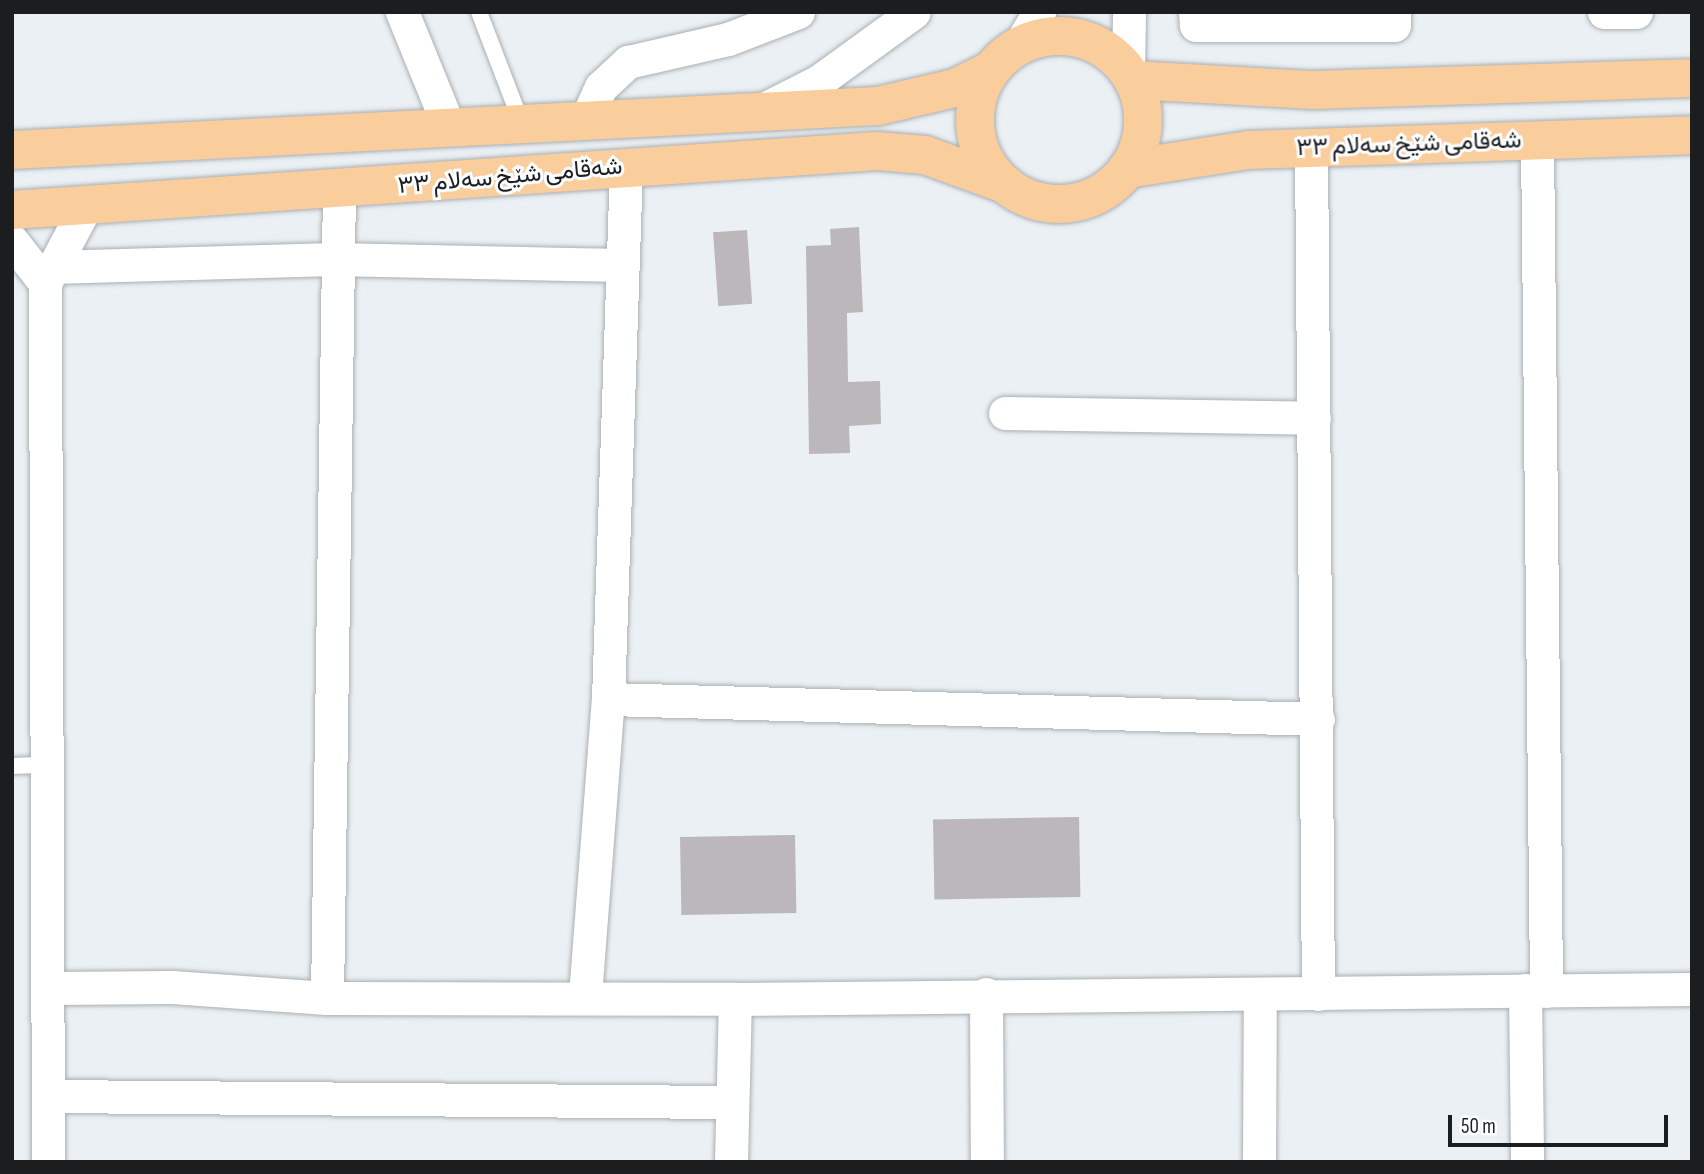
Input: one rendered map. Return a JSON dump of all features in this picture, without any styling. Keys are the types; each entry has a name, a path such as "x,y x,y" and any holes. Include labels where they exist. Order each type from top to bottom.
{"main road":[{"path":"1020,44 1079,37 1130,75 1314,90 1692,78"},
{"name":"شەقامی شێخ سەلام ٣٣","path":"1002,183 974,129 980,89 990,71 1020,44"},
{"name":"شەقامی شێخ سەلام ٣٣","path":"12,150 900,103 990,71"},
{"path":"1127,169 1143,116 1130,75"},
{"name":"شەقامی شێخ سەلام ٣٣","path":"12,210 339,190 626,167 899,151 1002,183 1037,202 1077,202 1113,184 1127,169 1311,146 1692,135"}],"street":[{"path":"402,12 449,128"},
{"path":"586,120 601,87 628,62 727,39 798,12"},
{"path":"760,111 819,81 914,12"},
{"path":"1020,44 1039,12"},
{"path":"1129,12 1130,75"},
{"path":"1195,12 1196,25 1394,25 1394,12"},
{"path":"1604,12 1636,12"},
{"path":"1527,1162 1535,990 1537,140"},
{"path":"1311,146 1318,719 1318,995"},
{"path":"585,996 608,699 626,167"},
{"path":"327,998 334,259 339,190"},
{"path":"48,1162 51,988 45,765 48,275 87,204"},
{"path":"12,241 48,275 334,259 623,265"},
{"path":"1005,412 1314,418"},
{"path":"608,699 1318,719"},
{"path":"51,988 172,987 327,998 585,996 735,999 986,994 1318,995 1692,989"},
{"path":"986,994 987,1162"},
{"path":"1259,1162 1260,994"},
{"path":"731,1162 730,1102 735,999"},
{"path":"50,1096 730,1102"}],"lane":[{"path":"479,12 522,124"},
{"path":"12,766 45,765"}],"building":[{"path":"859,227 863,312 847,313 848,382 880,381 881,424 849,426 850,453 809,454 806,246 831,245 830,229"},
{"path":"747,230 752,304 718,306 713,232"},
{"path":"1079,817 1080,897 934,900 933,820"},
{"path":"795,835 796,913 681,915 680,837"}]}
